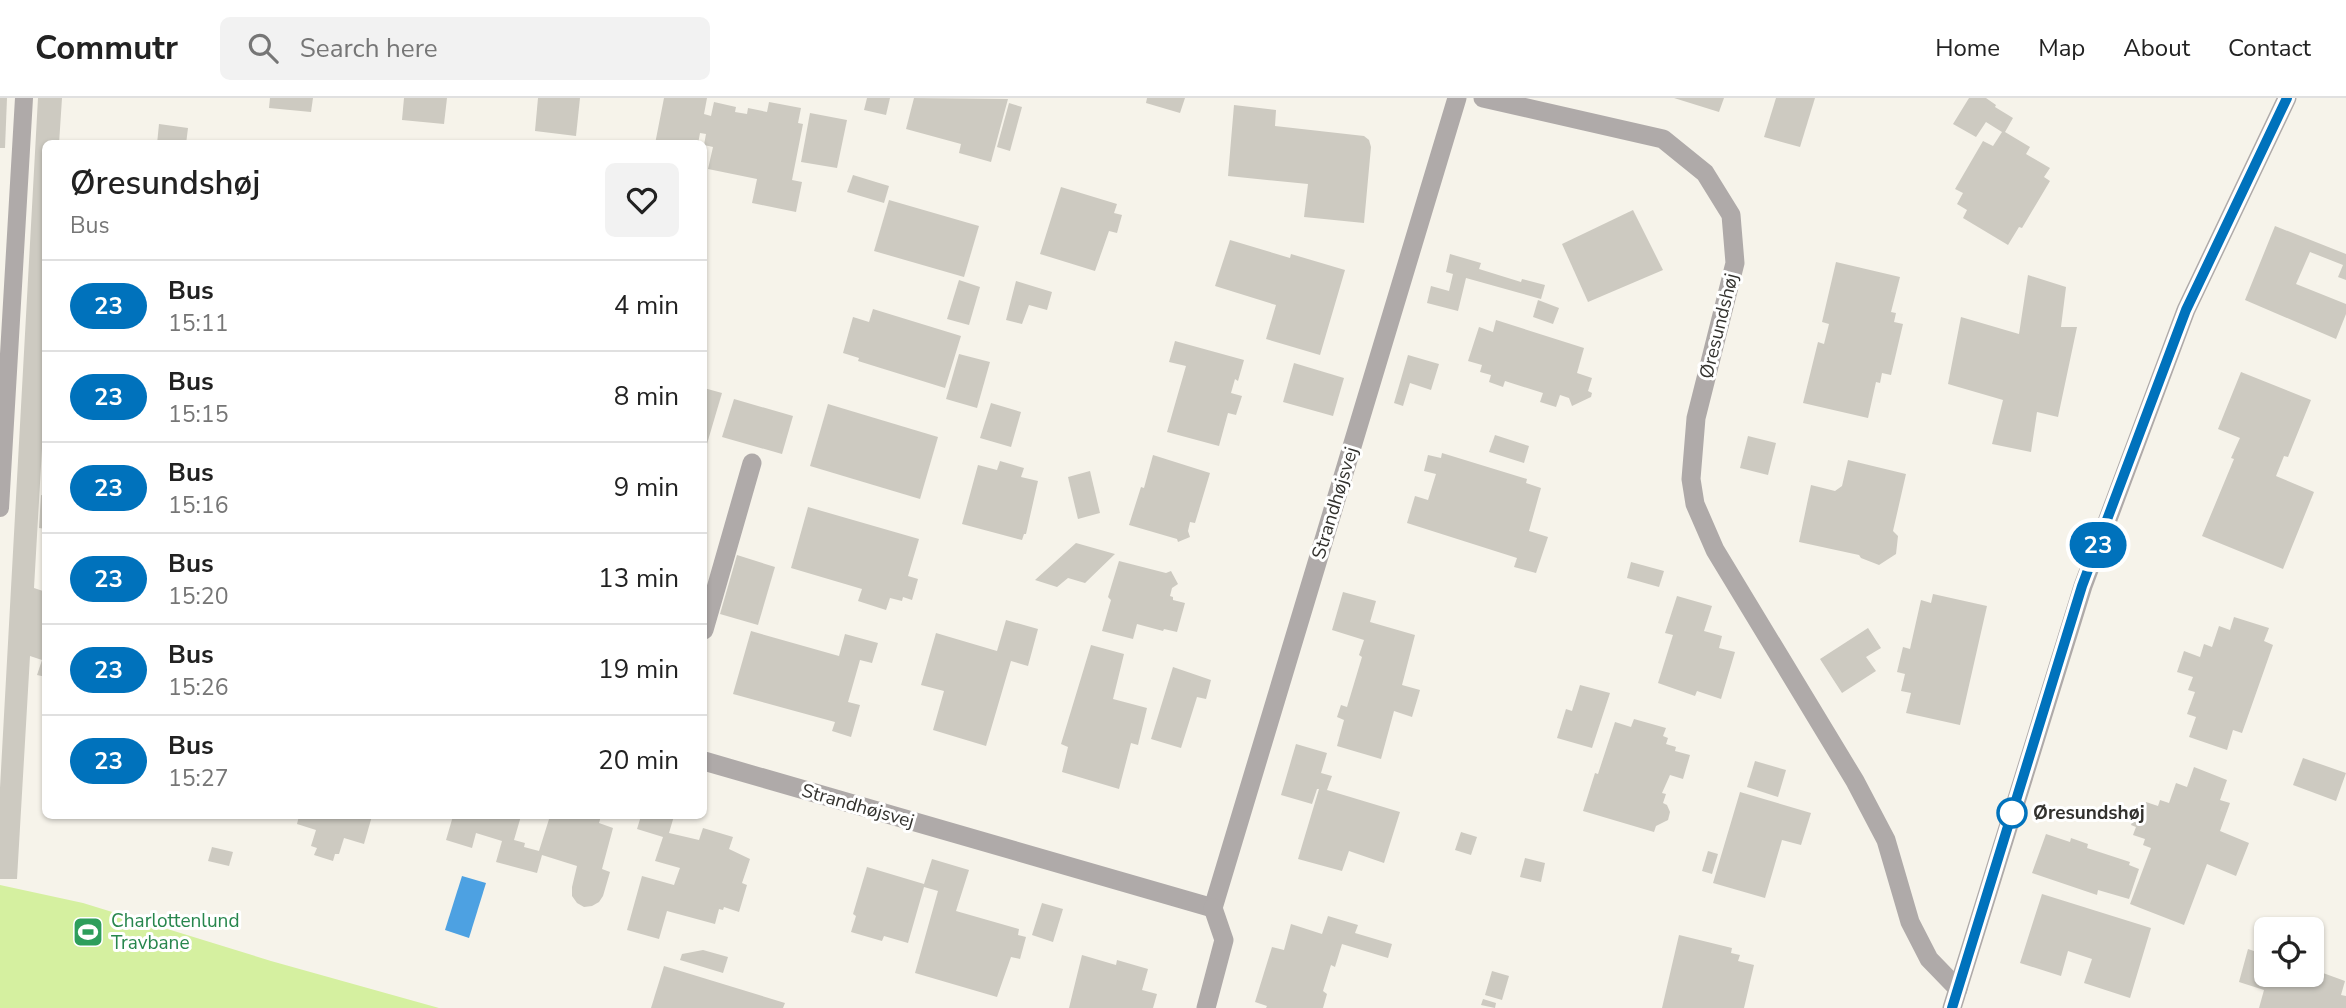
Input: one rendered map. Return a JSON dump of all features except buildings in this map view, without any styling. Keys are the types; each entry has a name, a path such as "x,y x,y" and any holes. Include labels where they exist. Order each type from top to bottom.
{"street":[{"name":"Strandhøjsvej","path":"707,762 1213,908 1457,98"},
{"name":"Øresundshøj","path":"1483,98 1663,139 1705,173 1731,215 1735,263 1696,418 1691,479 1695,504 1715,550 1855,781 1886,840 1910,922 1929,960 1958,989"},
{"path":"1952,1008 2082,586 2186,310 2287,98"},
{"path":"707,620 752,463"},
{"path":"1206,1008 1224,940 1213,908"}],"lane":[{"path":"0,508 5,330 24,98"}],"green space":[{"name":"Charlottenlund Travbane","path":"0,885 83,903 271,961 439,1008 0,1008"}],"water":[{"path":"462,876 486,883 469,938 445,930"}],"bus line":[{"name":"23","path":"1952,1008 2082,586 2186,310 2287,98"}],"place":[{"name":"Øresundshøj","path":"2012,813"},
{"name":"Charlottenlund Travbane","path":"88,932"}]}
